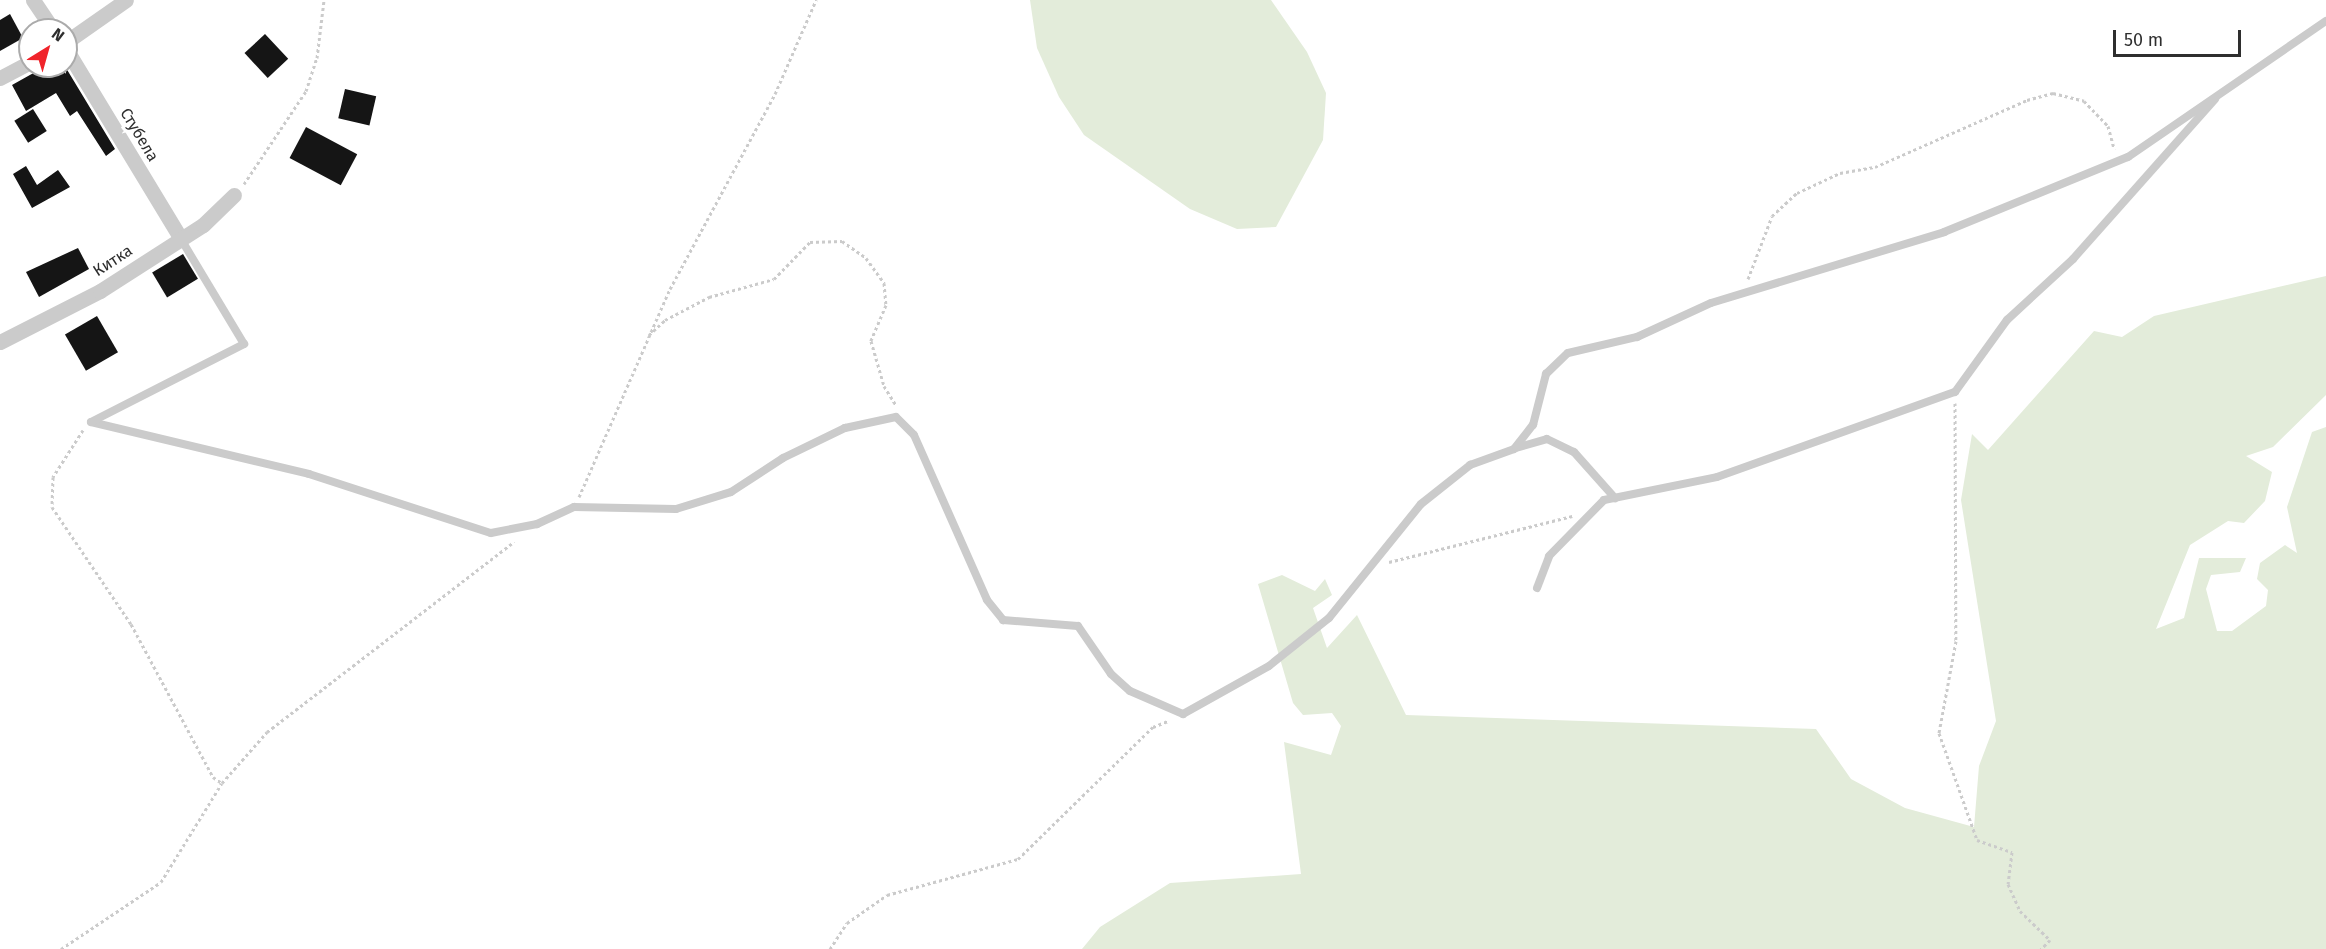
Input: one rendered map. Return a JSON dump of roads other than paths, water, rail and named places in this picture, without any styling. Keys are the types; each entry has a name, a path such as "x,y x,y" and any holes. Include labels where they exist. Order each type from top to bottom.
{"street":[{"path":"33,0 45,18"},
{"path":"78,34 126,0"},
{"path":"0,78 18,68"},
{"name":"Стубела","path":"78,69 180,239"},
{"name":"Китка","path":"0,342 100,291 180,239 234,195"}],"lane":[{"path":"1514,448 1533,425 1546,374 1568,353 1637,337 1740,294 1944,232 2112,163 2326,21"},
{"path":"1537,588 1549,556 1590,513 1615,498 1717,477 1955,392 2007,320 2073,259 2224,89"},
{"path":"180,239 244,344 91,422 309,474 475,532 537,524 574,507 676,509 731,492 783,458 845,428 880,416 907,424 987,600 1003,620 1078,626 1111,674 1130,691 1183,714 1269,666 1329,618 1367,568 1421,504 1470,465 1514,448 1547,439 1574,452 1615,498"}]}
